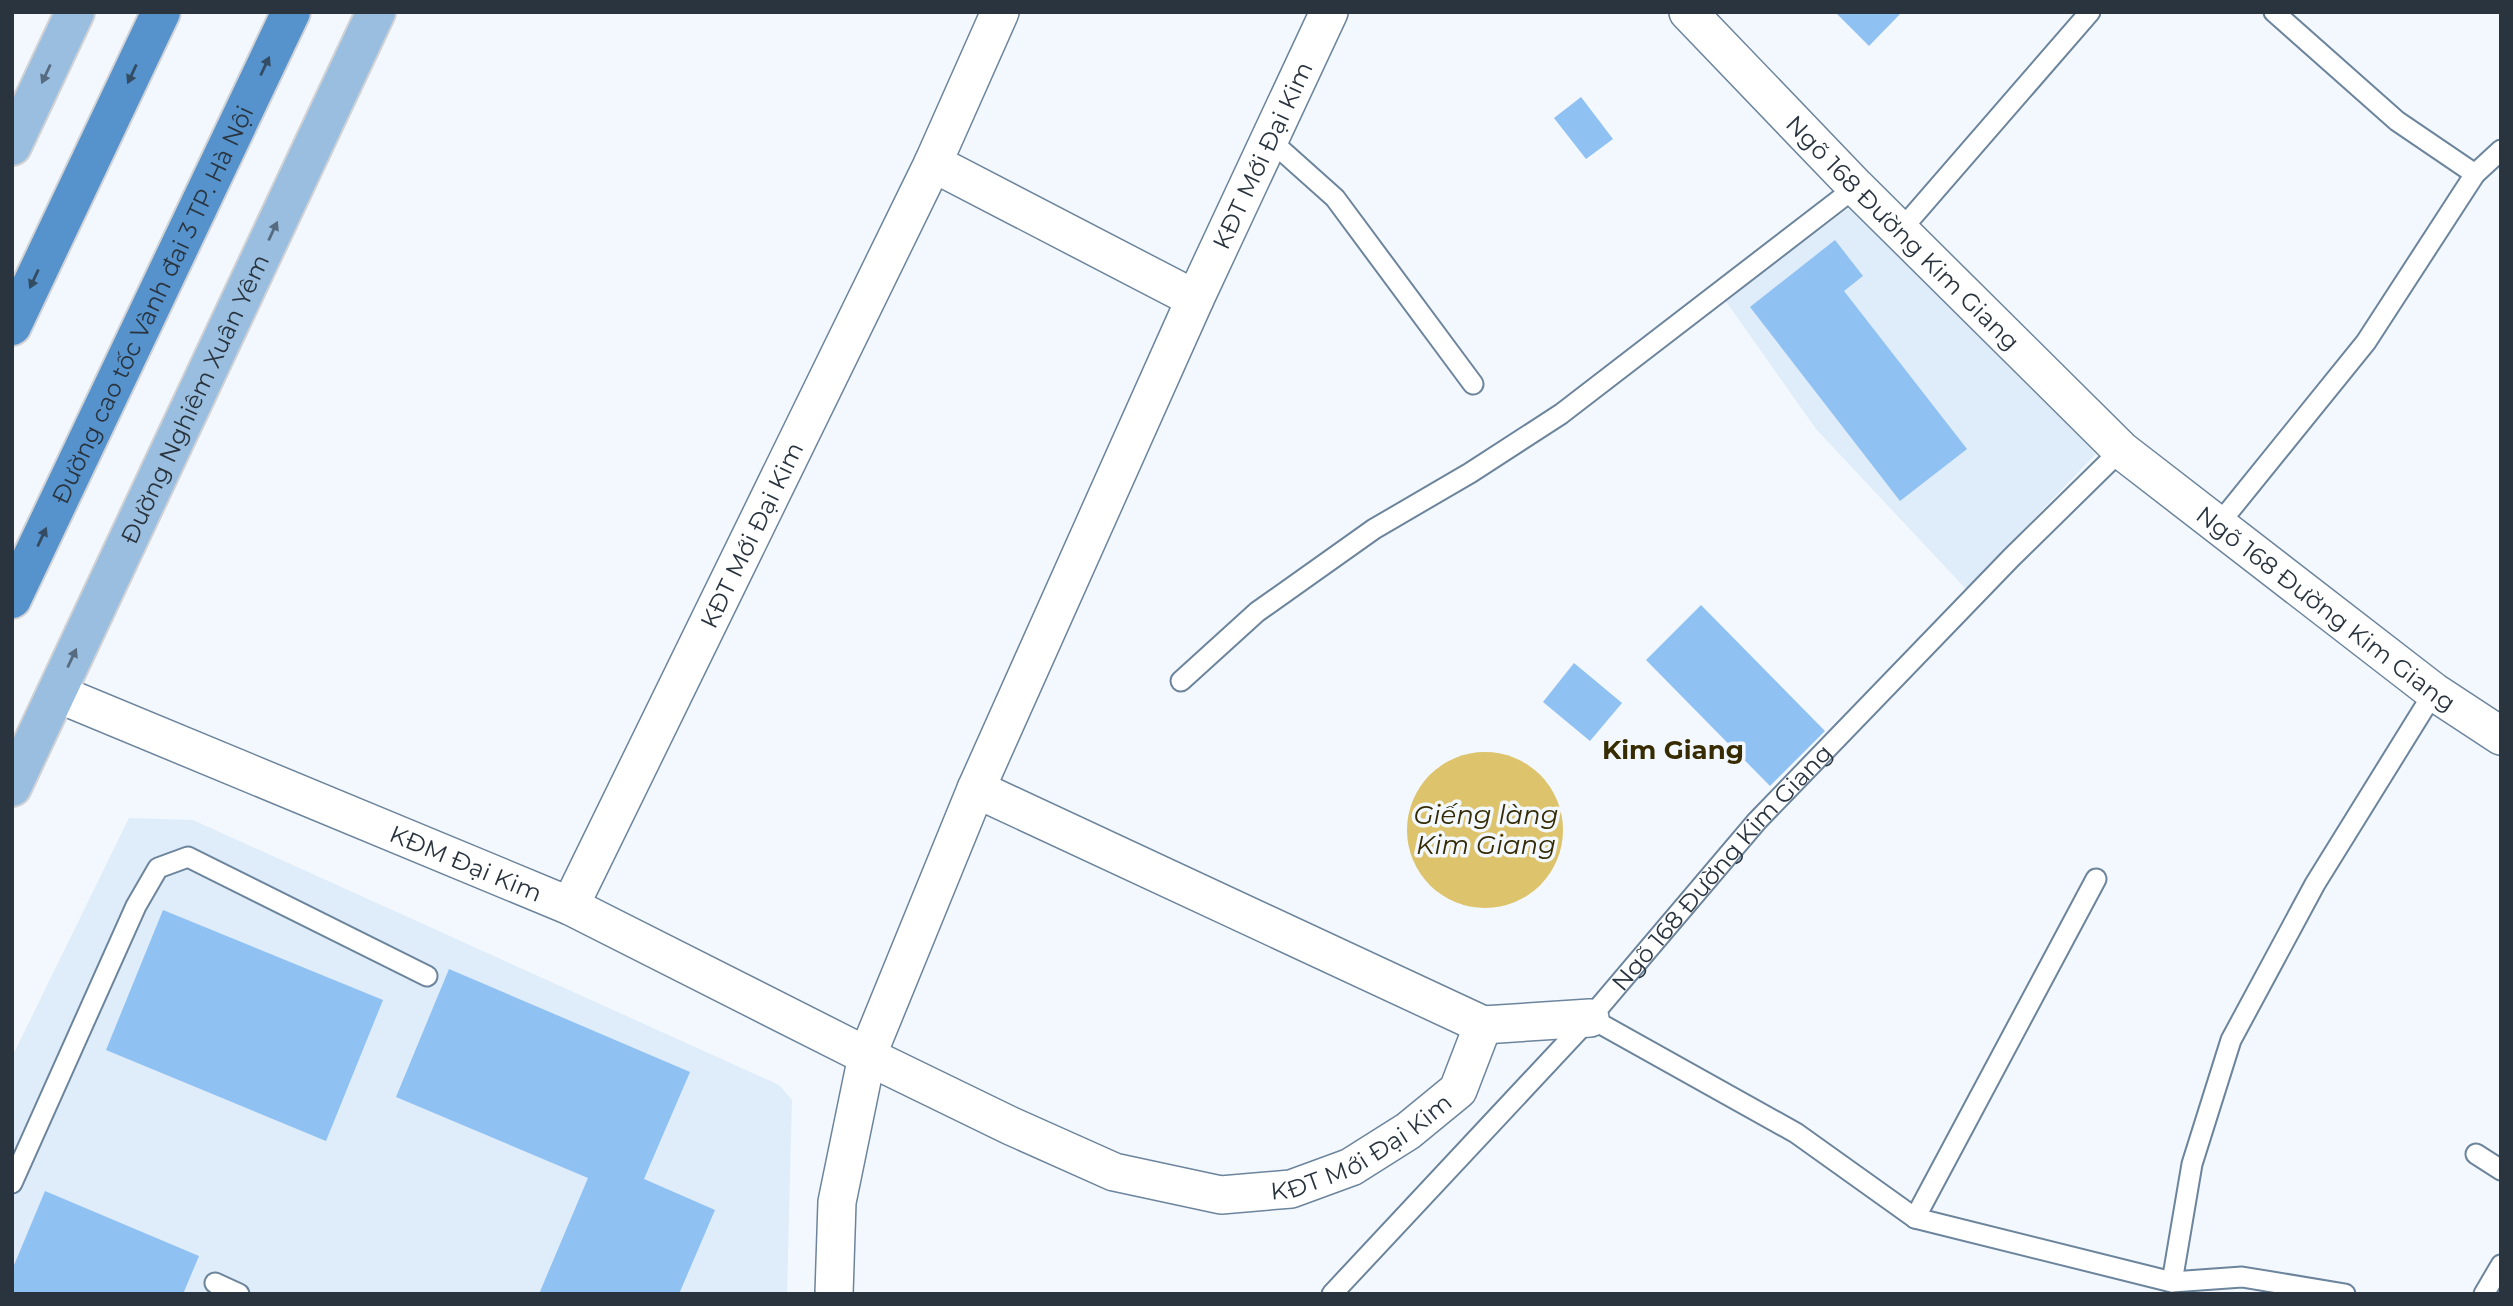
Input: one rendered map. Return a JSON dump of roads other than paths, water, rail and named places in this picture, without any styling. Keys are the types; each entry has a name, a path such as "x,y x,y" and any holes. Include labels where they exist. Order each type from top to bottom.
{"highway":[{"path":"12,326 162,12"},
{"name":"Đường cao tốc Vành đai 3 TP. Hà Nội","path":"12,599 291,12"}],"main road":[{"path":"12,146 75,12"},
{"name":"Đường Nghiêm Xuân Yêm","path":"12,787 376,12"}],"street":[{"name":"KĐT Mới Đại Kim","path":"570,906 933,163 1000,12"},
{"name":"KĐT Mới Đại Kim","path":"834,1294 837,1202 867,1056 976,789 1195,299 1329,12"},
{"name":"Ngõ 168 Đường Kim Giang","path":"1688,12 1856,187 2121,450 2434,692 2501,736"},
{"path":"933,163 1195,299"},
{"name":"KĐM Đại Kim","path":"56,693 570,906 867,1056"},
{"path":"976,789 1483,1026 1590,1018"},
{"name":"KĐT Mới Đại Kim","path":"867,1056 1011,1126 1114,1172 1221,1195 1292,1189 1351,1167 1408,1131 1458,1090 1483,1026"}],"lane":[{"path":"1900,230 2090,12"},
{"path":"2274,12 2397,121 2475,174"},
{"path":"1269,139 1335,198 1473,384"},
{"path":"2218,525 2366,342 2475,174 2501,150"},
{"path":"1181,681 1257,612 1374,529 1470,473 1561,414 1856,187"},
{"name":"Ngõ 168 Đường Kim Giang","path":"1332,1294 1590,1018 1757,821 2011,558 2121,450"},
{"path":"2172,1282 2192,1164 2231,1040 2315,884 2434,692"},
{"path":"12,1182 136,906 158,868 188,857 427,976"},
{"path":"1915,1218 2096,879"},
{"path":"1590,1018 1796,1133 1915,1218 2172,1282 2242,1276 2345,1294"},
{"path":"2476,1154 2501,1170"},
{"path":"2484,1294 2501,1265"},
{"path":"215,1283 239,1294"}],"water":[{"name":"Giếng làng Kim Giang","path":"1485,752 1515,758 1540,775 1557,800 1563,830 1557,860 1540,885 1515,902 1485,908 1455,902 1430,885 1413,860 1407,830 1413,800 1430,775 1455,758"}],"district":[{"name":"Kim Giang","path":"1673,750"}]}
